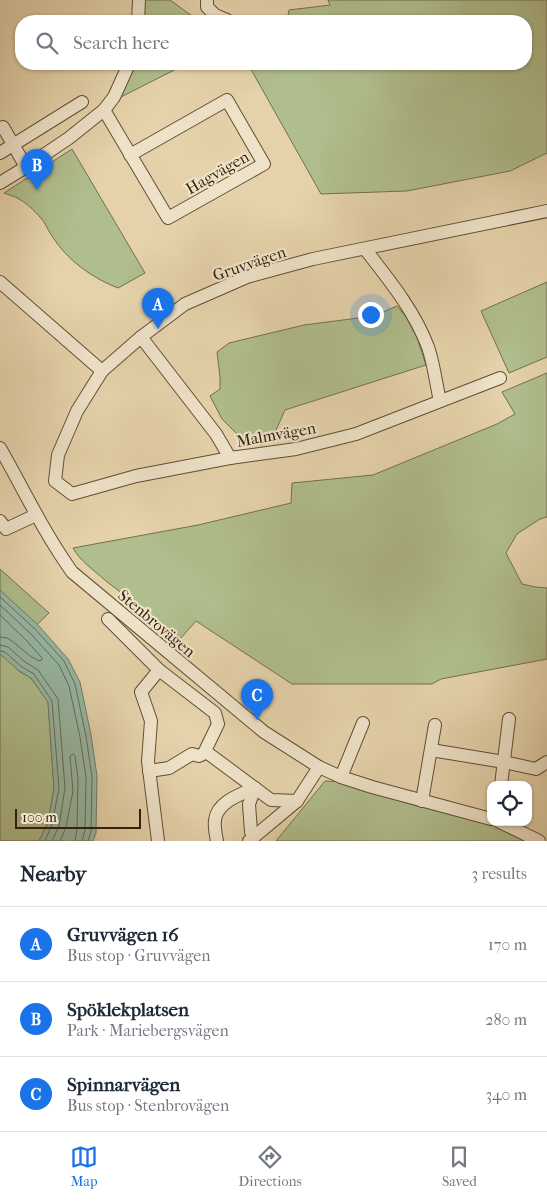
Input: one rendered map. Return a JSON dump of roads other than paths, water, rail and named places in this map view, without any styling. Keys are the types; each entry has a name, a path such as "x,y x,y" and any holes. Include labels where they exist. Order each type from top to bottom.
{"street":[{"path":"138,15 139,0"},
{"path":"207,0 207,7 215,15"},
{"path":"0,183 69,138 104,110 114,97 126,70"},
{"name":"Hagvägen","path":"104,110 130,155 168,218 264,164 226,100 130,155"},
{"path":"0,153 82,102"},
{"path":"3,127 26,167"},
{"name":"Gruvvägen","path":"55,481 58,455 77,411 102,371 141,337 185,304 247,277 313,259 547,211"},
{"path":"365,249 416,318 429,349 440,401"},
{"path":"0,282 102,371"},
{"path":"141,337 216,434 230,458"},
{"name":"Malmvägen","path":"55,481 72,494 136,476 230,458 296,449 356,434 500,378"},
{"name":"Stenbrovägen","path":"0,448 58,553 72,572 264,732 319,767 342,777 487,818"},
{"path":"0,521 6,529 36,514"},
{"path":"108,619 159,670 215,713 218,724 205,751 271,800 297,801"},
{"path":"158,841 148,761 151,721 140,692 159,670"},
{"path":"502,781 509,719"},
{"path":"342,777 363,723"},
{"path":"422,801 435,725"},
{"path":"431,750 536,769 547,762"},
{"path":"149,771 169,768 192,754 199,756 207,752"},
{"path":"250,837 297,801 319,767"},
{"path":"250,837 249,804 255,788"},
{"path":"217,841 215,821 217,814 233,798 255,788"},
{"path":"508,826 539,841"}],"water":[{"path":"0,590 39,626 68,659 80,682 97,776 96,833 93,841 39,841 48,823 54,788 48,702 31,678 19,671 0,654"}],"place":[{"name":"Spöklekplatsen","path":"37,190"},
{"name":"Gruvvägen 16","path":"158,329"},
{"name":"Spinnarvägen","path":"257,720"}]}
